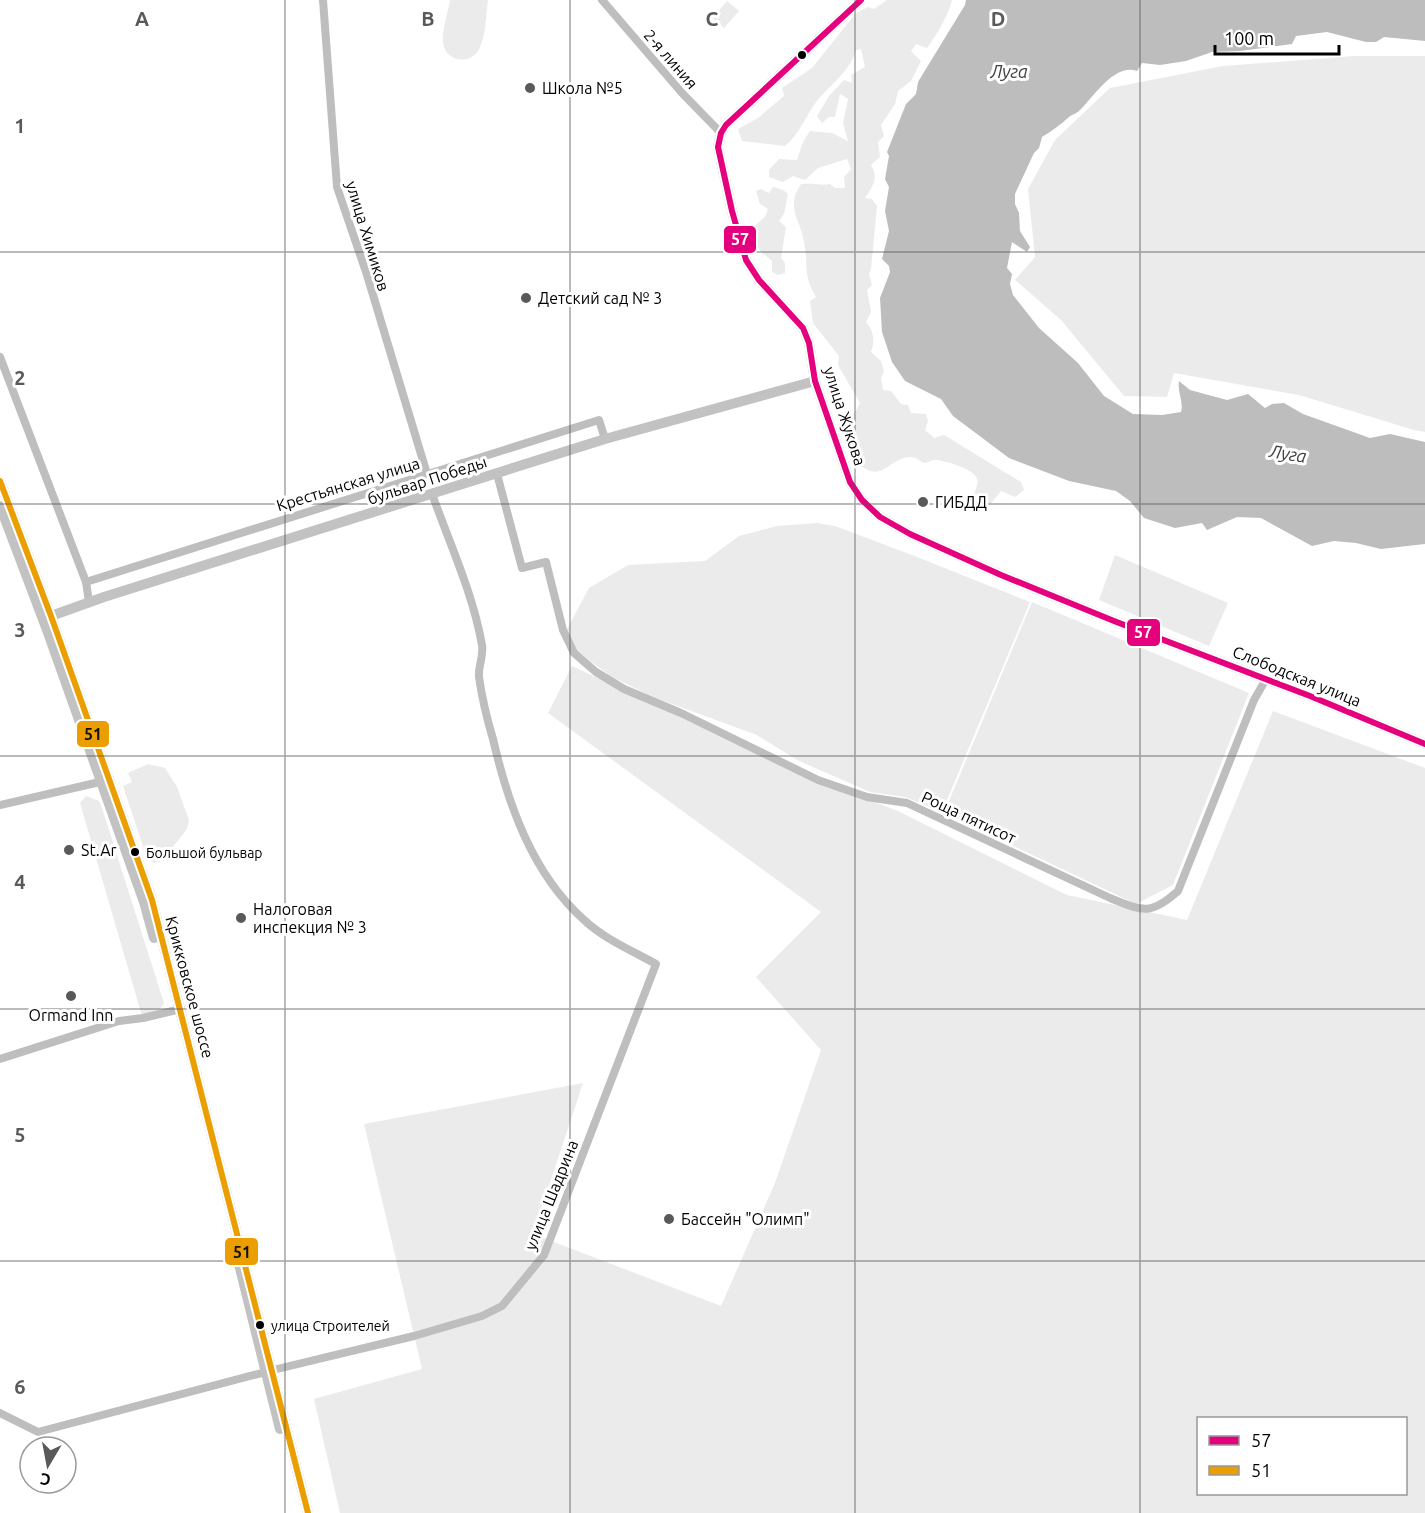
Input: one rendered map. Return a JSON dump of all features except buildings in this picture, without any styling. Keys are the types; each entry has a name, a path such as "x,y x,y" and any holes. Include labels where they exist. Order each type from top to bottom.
{"street":[{"name":"улица Химиков","path":"323,0 337,187 367,275 427,474"},
{"name":"2-я линия","path":"602,0 682,93 721,133"},
{"path":"721,133 731,120 861,0"},
{"name":"улица Жукова","path":"721,133 718,147 721,164 746,260 759,280 803,328 809,343 815,381 850,482 862,500 880,517 944,550 1157,637"},
{"path":"0,357 86,582 88,602"},
{"name":"бульвар Победы","path":"51,616 88,602 605,439 815,381"},
{"name":"Крестьянская улица","path":"86,582 599,420 605,439"},
{"name":"Роща пятисот","path":"496,474 505,498 522,568 546,562 563,630 574,653 596,672 624,689 681,713 818,780 867,797 907,802 1099,893 1139,909 1161,906 1178,891 1254,700 1266,679"},
{"name":"Крикковское шоссе","path":"0,482 51,616 104,781 152,900 177,1010 308,1513"},
{"name":"улица Шадрина","path":"270,1371 426,1332 482,1316 502,1305 544,1255 656,964 607,938 583,919 553,887 523,835 501,774 486,714 479,674 483,648 468,592 432,494"},
{"path":"0,506 104,781 0,805"},
{"name":"Слободская улица","path":"1157,637 1425,744"},
{"path":"0,1059 119,1021 177,1010"},
{"path":"0,1413 38,1432 270,1371 301,1513"}],"shaded area":[{"path":"450,0 488,0 482,42 476,53 466,59 454,58 445,49 443,42"},
{"path":"887,0 952,0 942,25 927,48 916,44 911,51 921,61 911,81 898,91 895,104 881,125 884,136 878,142 880,157 871,165 875,178 865,198 872,199 877,206 869,274 872,285 867,290 871,312 866,322 873,336 871,352 881,361 884,372 881,378 883,390 891,391 901,404 908,405 911,413 926,414 928,421 925,430 934,438 944,435 1021,482 1024,490 1015,497 1001,491 989,506 976,504 972,498 977,483 975,475 965,468 950,463 933,460 924,463 911,457 898,460 875,472 861,466 847,426 860,403 838,365 839,356 813,323 810,301 816,297 807,275 804,242 794,207 796,192 801,184 830,184 835,188 845,188 844,177 851,169 847,159 818,168 805,180 793,176 783,182 769,177 769,170 779,159 797,160 803,142 810,131 832,133 848,141 843,123 848,99 840,94 835,117 829,117 822,123 817,116 829,96 844,80 852,83 851,75 865,67 861,49 856,50 845,71 817,101 795,136 785,146 742,141 738,129 758,118 784,96 782,88 812,68 856,13 868,7 874,9"},
{"path":"727,1 739,11 724,28 712,18"},
{"path":"1355,56 1425,56 1425,432 1299,395 1174,373 1167,397 1124,396 1061,320 1015,280 1035,257 1028,189 1055,140 1110,88 1223,66"},
{"path":"773,187 788,194 784,214 779,221 786,227 781,258 785,263 785,273 778,275 772,272 772,261 760,251 751,229 765,217 768,209 760,204 756,191 761,189 769,193"},
{"path":"817,523 835,526 1030,602 942,812 905,797 870,792 797,760 757,735 653,697 612,677 575,650 567,629 589,588 628,565 705,561 739,536 777,526"},
{"path":"1115,555 1228,603 1209,646 1099,600"},
{"path":"1032,602 1249,693 1173,885 1136,904 944,813"},
{"path":"572,666 818,780 898,811 1067,895 1187,920 1273,711 1425,768 1425,1513 340,1513 314,1399 422,1369 364,1124 583,1083 533,1234 721,1306 775,1183 821,1050 756,977 821,912 548,713"},
{"path":"148,764 165,768 177,787 189,820 187,829 162,861 154,863 147,858 123,786 132,782 128,773"},
{"path":"86,796 99,801 103,811 164,1003 158,1012 142,1016 80,803"}],"water":[{"name":"Луга","path":"966,0 1425,0 1425,41 1384,37 1376,42 1366,42 1327,32 1296,36 1292,44 1212,52 1186,61 1160,65 1142,63 1137,71 1129,70 1113,76 1080,110 1042,137 1039,148 1034,153 1015,194 1020,231 1030,247 1027,252 1012,242 1007,268 1012,274 1010,284 1013,295 1039,328 1078,363 1104,396 1133,414 1162,415 1181,412 1179,381 1190,390 1227,400 1248,394 1265,408 1272,404 1284,403 1303,414 1370,438 1390,434 1425,442 1425,544 1381,549 1334,541 1312,546 1261,518 1237,517 1207,530 1202,523 1175,528 1144,518 1130,501 1116,491 1069,481 1009,458 953,416 941,399 905,381 892,362 882,332 880,298 890,272 889,266 882,259 889,231 885,211 889,187 885,179 889,156 887,152 906,104 916,94 918,82"}],"transit line":[{"name":"57","path":"861,0 726,125 721,133 718,147 732,211 746,260 759,280 803,328 809,343 815,381 850,482 862,500 880,517 910,534 1001,575 1310,696 1425,744"},
{"name":"51","path":"0,481 51,616 152,900 308,1513"}],"place":[{"name":"Школа №5","path":"530,88"},
{"name":"Детский сад № 3","path":"526,298"},
{"name":"ГИБДД","path":"923,502"},
{"name":"St.Ar","path":"69,850"},
{"name":"Большой бульвар","path":"135,852"},
{"name":"Налоговая инспекция № 3","path":"241,918"},
{"name":"Ormand Inn","path":"71,996"},
{"name":"Бассейн \"Олимп\"","path":"669,1219"},
{"name":"улица Строителей","path":"260,1325"}]}
